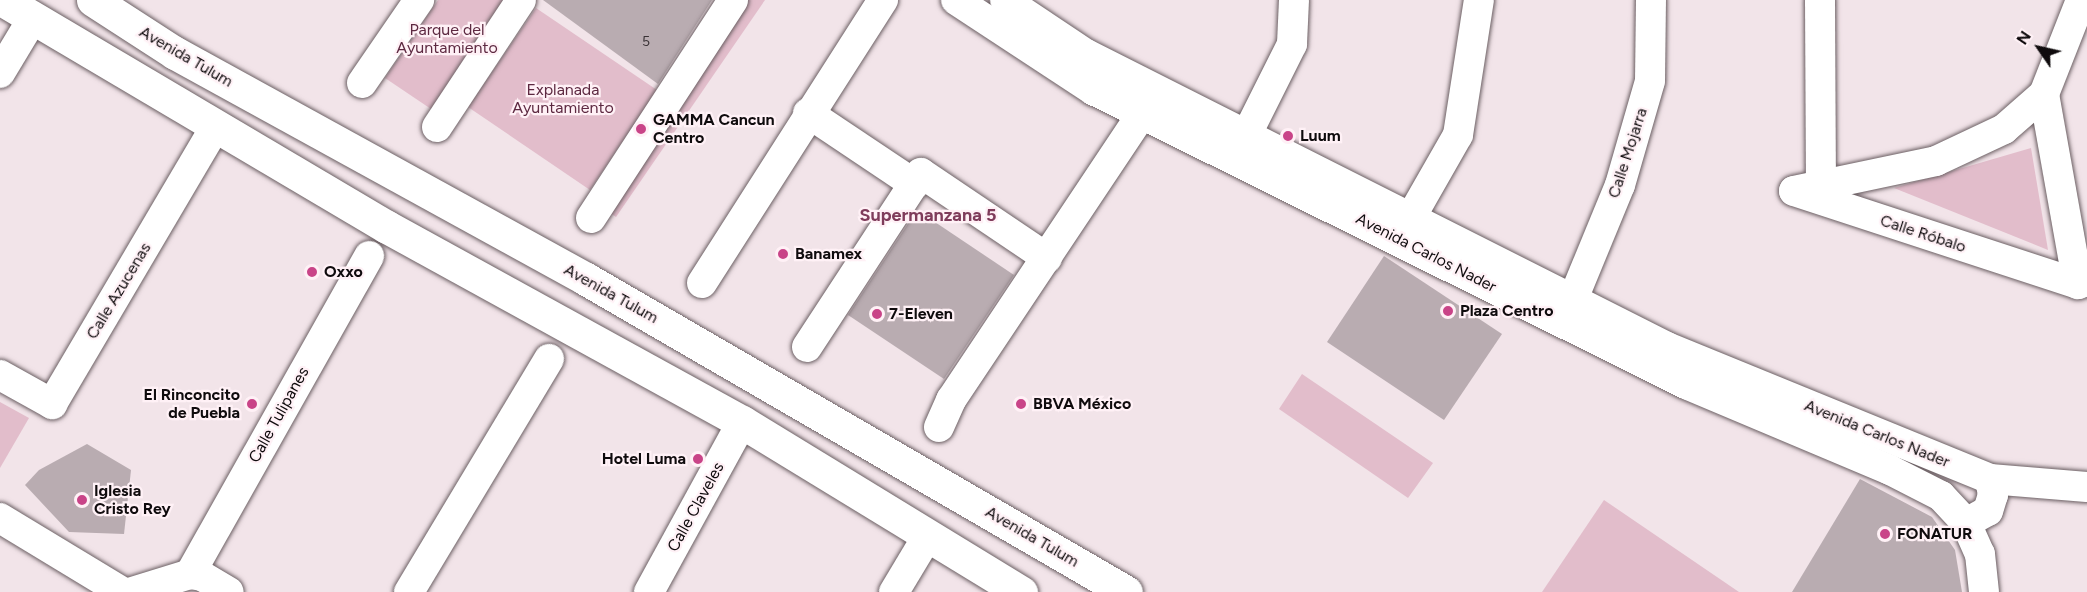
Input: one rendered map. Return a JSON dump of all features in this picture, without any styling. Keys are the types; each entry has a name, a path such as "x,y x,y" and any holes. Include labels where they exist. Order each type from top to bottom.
{"main road":[{"path":"3,0 387,227 742,422 927,537 1021,592"},
{"name":"Avenida Tulum","path":"93,0 175,53 596,284 1126,592"}],"street":[{"path":"362,83 419,0"},
{"path":"437,127 521,0"},
{"path":"591,218 733,0"},
{"path":"702,283 808,113 883,0"},
{"name":"Avenida Carlos Nader","path":"956,0 1093,90 1142,114 1573,299 1667,347 1990,479 2087,487"},
{"name":"Avenida Carlos Nader","path":"1005,0 1086,54 1246,136 1688,385 1890,470 1941,496 1966,523 1980,554 1984,592"},
{"path":"1246,136 1292,44 1294,0"},
{"path":"1405,227 1458,135 1479,0"},
{"name":"Calle Mojarra","path":"1573,299 1620,185 1650,81 1652,0"},
{"path":"1820,0 1821,184"},
{"name":"Calle Róbalo","path":"2044,94 2082,283 1794,191 1936,161 2004,129 2044,94 2081,0"},
{"path":"0,73 33,18"},
{"path":"808,113 914,184"},
{"path":"939,427 951,399 1142,114"},
{"name":"Calle Azucenas","path":"0,375 52,404 216,126"},
{"path":"807,347 921,173 1047,258"},
{"name":"Calle Tulipanes","path":"190,574 369,256"},
{"path":"409,592 549,359"},
{"name":"Calle Claveles","path":"649,592 742,422"},
{"path":"1966,523 1976,521 1988,511 1993,495 1990,479"},
{"path":"0,518 122,592"},
{"path":"894,592 927,537"},
{"path":"132,592 190,574 230,592"}],"green space":[{"name":"Parque del Ayuntamiento","path":"438,0 510,0 434,111 385,78"},
{"path":"724,0 765,0 616,217 588,198"},
{"name":"Explanada Ayuntamiento","path":"536,8 657,90 590,190 468,107"},
{"path":"2031,148 2048,250 1894,188"},
{"path":"1302,374 1433,463 1408,498 1279,409"},
{"path":"0,402 29,418 0,468"},
{"path":"1604,500 1739,592 1542,592"}],"building":[{"path":"543,0 712,0 658,84"},
{"path":"917,210 1014,275 944,379 848,315"},
{"path":"1384,256 1502,334 1444,420 1327,342"},
{"name":"Iglesia Cristo Rey","path":"87,444 131,470 124,534 69,532 25,485 39,470"},
{"name":"FONATUR","path":"1860,479 1932,517 1955,550 1962,592 1792,592"}],"place":[{"name":"GAMMA Cancun Centro","path":"641,129"},
{"name":"Luum","path":"1288,136"},
{"name":"Banamex","path":"783,254"},
{"name":"Oxxo","path":"312,272"},
{"name":"Plaza Centro","path":"1448,311"},
{"name":"7-Eleven","path":"877,314"},
{"name":"El Rinconcito de Puebla","path":"252,404"},
{"name":"BBVA México","path":"1021,404"},
{"name":"Hotel Luma","path":"698,459"},
{"name":"Iglesia Cristo Rey","path":"82,500"},
{"name":"FONATUR","path":"1885,534"}],"district":[{"name":"Supermanzana 5","path":"928,215"}]}
